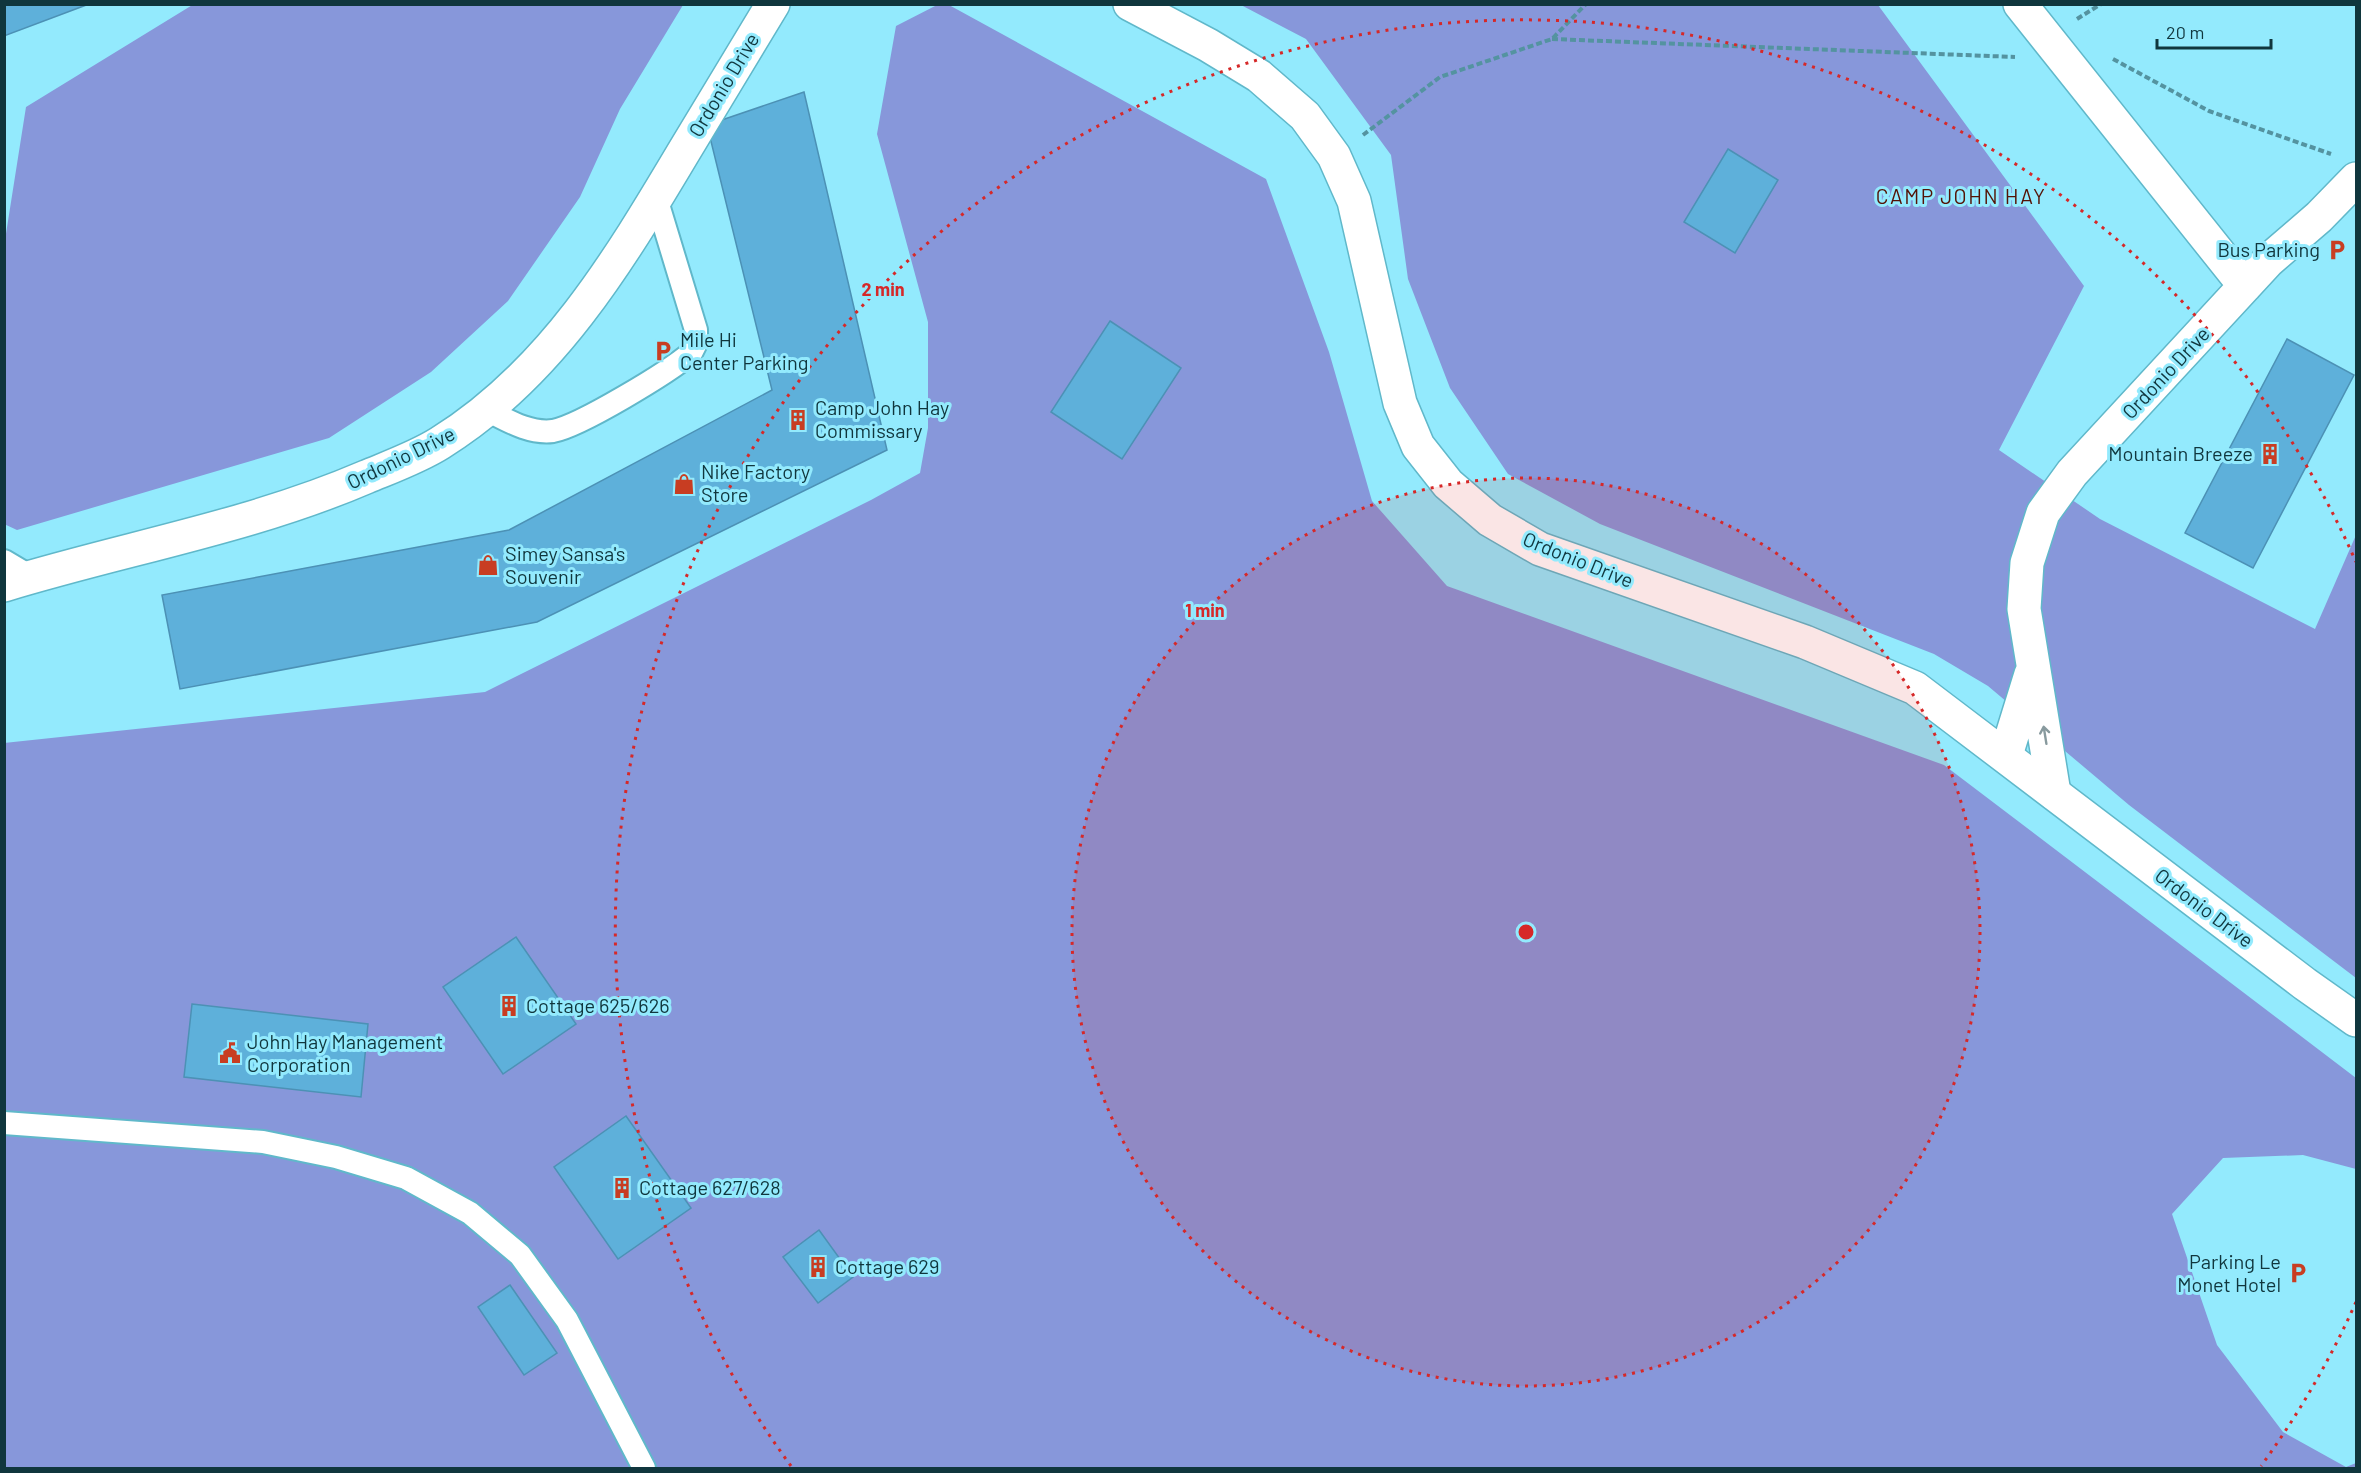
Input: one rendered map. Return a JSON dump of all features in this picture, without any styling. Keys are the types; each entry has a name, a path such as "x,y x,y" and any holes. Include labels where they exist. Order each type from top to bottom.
{"street":[{"name":"Ordonio Drive","path":"13,574 246,520 324,495 438,444 487,410 523,378 566,332 656,198 773,4"},
{"name":"Ordonio Drive","path":"1130,4 1259,75 1305,116 1334,156 1354,201 1400,403 1418,446 1448,484 1490,520 1540,549 1805,642 1914,688 2006,755 2305,984 2356,1020"},
{"path":"2020,4 2245,286"},
{"name":"Ordonio Drive","path":"2054,793 2024,609 2027,563 2043,513 2072,473 2268,261 2319,217 2356,179"},
{"name":"Ordonio Drive","path":"2006,755 2034,667"}],"lane":[{"path":"487,410 532,430 553,431 574,423 632,391 679,363 691,353 696,343 696,330 656,198"},
{"path":"4,1123 263,1142 336,1157 406,1178 470,1213 520,1255 567,1320 644,1468"}],"path":[{"path":"1552,39 1586,4"},
{"path":"1334,156 1440,77 1552,39 2016,57"},
{"path":"2109,57 2209,111 2304,143"}],"shaded area":[{"path":"194,4 683,5 620,109 580,197 508,301 431,372 329,438 17,530 4,524 5,240 26,107"},
{"path":"937,5 949,5 1266,179 1329,352 1372,501 1447,586 1944,765 2356,1078 2356,1169 2303,1155 2223,1158 2172,1214 2217,1345 2283,1432 2346,1467 2356,1463 2356,1468 5,1468 4,743 485,692 871,500 920,473 928,428 928,322 877,134 896,26"},
{"path":"1241,5 1878,5 2084,286 1999,450 2100,519 2315,629 2356,535 2356,978 2129,805 1988,686 1934,654 1600,524 1508,474 1450,388 1408,279 1391,155 1306,39"}],"building":[{"path":"4,4 89,4 4,36"},
{"name":"Camp John Hay Commissary","path":"804,92 887,450 537,622 180,689 162,595 509,530 772,390 707,125"},
{"path":"1728,149 1778,180 1735,253 1684,222"},
{"path":"1110,321 1181,368 1122,459 1051,412"},
{"name":"Mountain Breeze","path":"2287,339 2354,375 2253,568 2185,533"},
{"name":"Cottage 625/626","path":"516,937 576,1024 503,1074 443,987"},
{"path":"192,1004 368,1024 361,1097 184,1077"},
{"name":"Cottage 627/628","path":"626,1116 691,1208 618,1259 554,1167"},
{"name":"Cottage 629","path":"819,1230 853,1277 818,1303 783,1257"},
{"path":"510,1285 557,1353 524,1375 478,1307"}],"place":[{"name":"Bus Parking","path":"2337,250"},
{"name":"Mile Hi Center Parking","path":"663,351"},
{"name":"Camp John Hay Commissary","path":"798,420"},
{"name":"Mountain Breeze","path":"2270,454"},
{"name":"Nike Factory Store","path":"684,484"},
{"name":"Simey Sansa's Souvenir","path":"488,565"},
{"name":"Cottage 625/626","path":"509,1006"},
{"name":"John Hay Management Corporation","path":"230,1053"},
{"name":"Cottage 627/628","path":"622,1188"},
{"name":"Cottage 629","path":"818,1267"},
{"name":"Parking Le Monet Hotel","path":"2298,1273"}],"district":[{"name":"CAMP JOHN HAY","path":"1961,197"}]}
